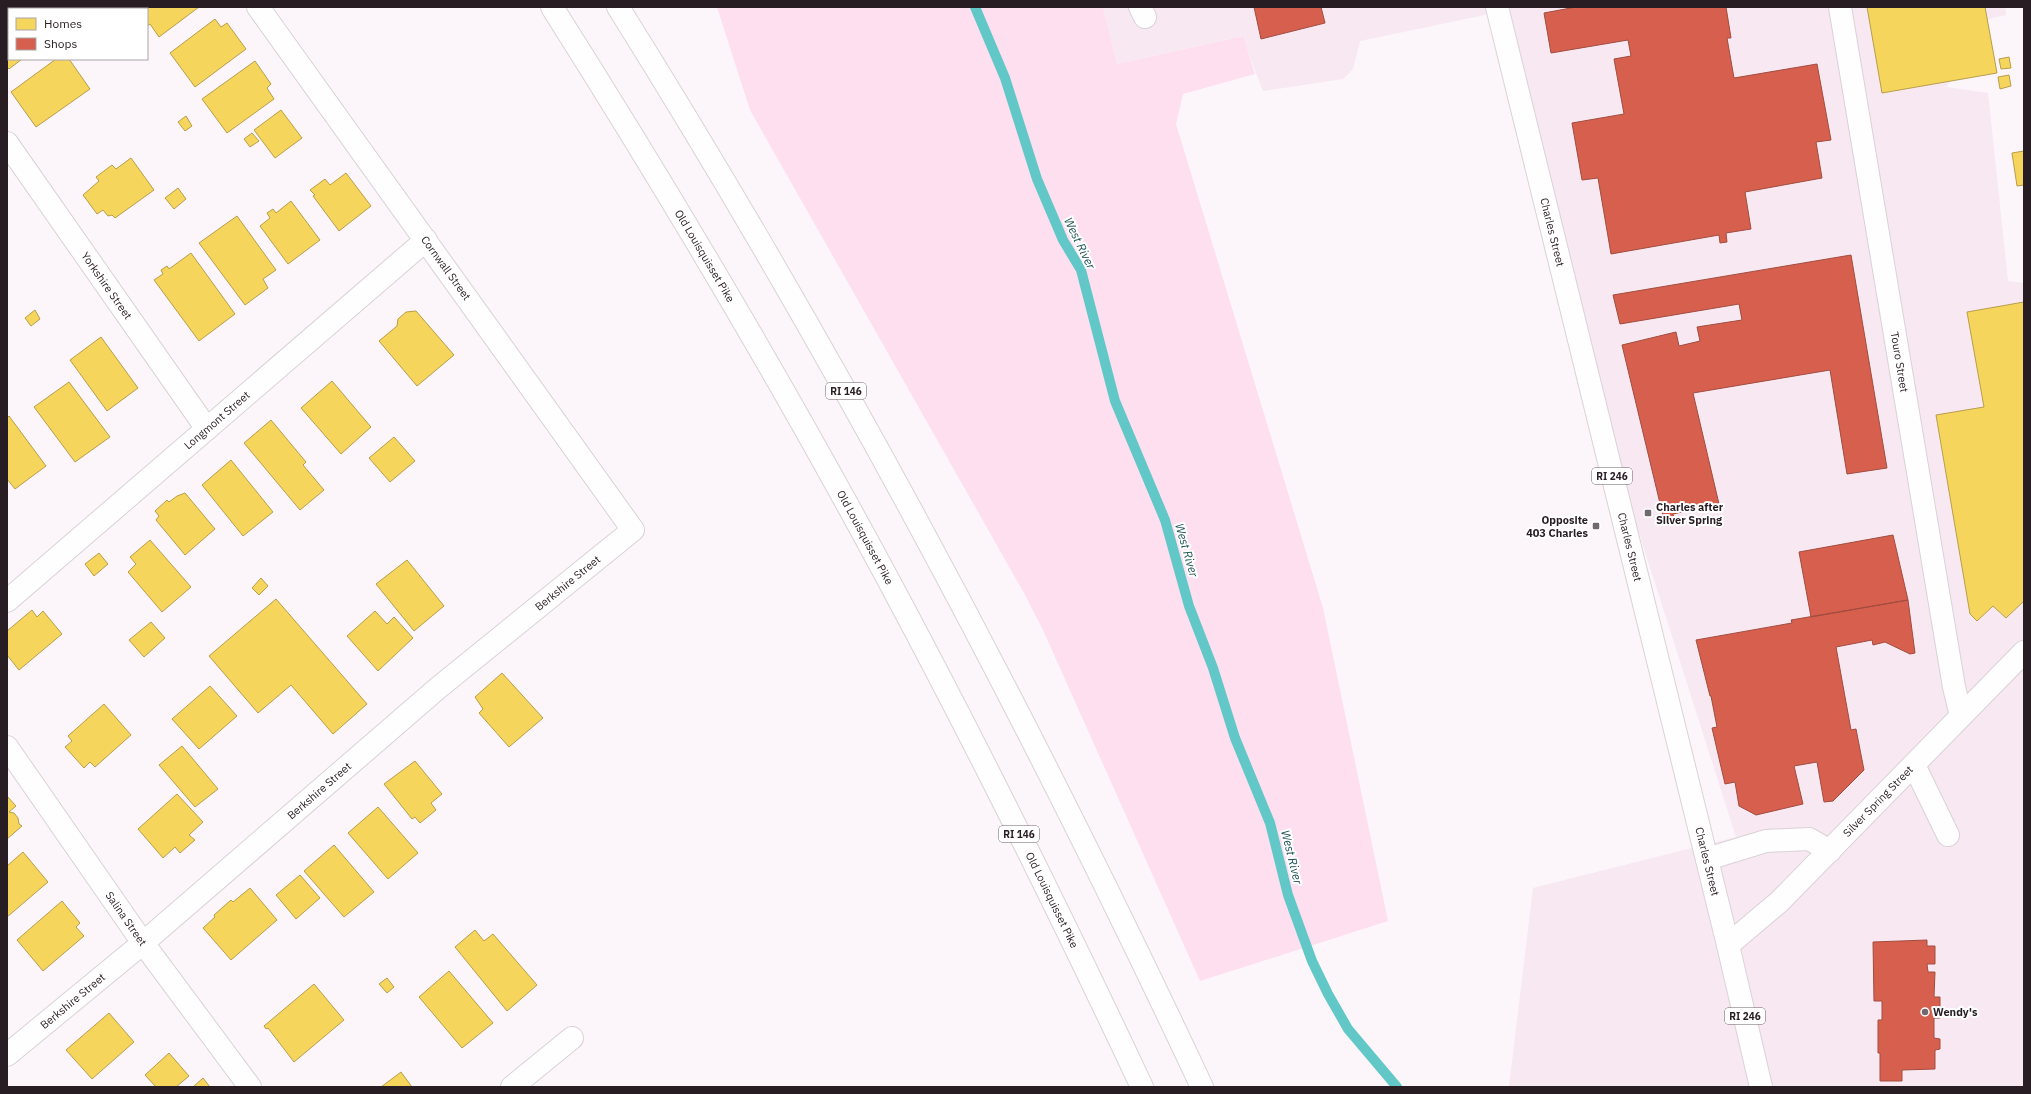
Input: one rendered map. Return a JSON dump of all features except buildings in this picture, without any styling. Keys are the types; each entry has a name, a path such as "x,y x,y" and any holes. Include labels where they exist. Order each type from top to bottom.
{"main road":[{"name":"Cornwall Street","path":"258,7 633,530"},
{"name":"Old Louisquisset Pike","path":"552,7 613,103 716,275 890,583 1050,893 1142,1087"},
{"name":"RI 146","path":"618,7 724,179 837,374 894,476 1056,785 1202,1087"},
{"name":"Charles Street","path":"1497,7 1707,859 1761,1087"},
{"name":"Touro Street","path":"1840,7 1954,687 1961,716"},
{"name":"Yorkshire Street","path":"7,144 207,429"},
{"name":"Longmont Street","path":"7,601 426,240"},
{"name":"Berkshire Street","path":"7,1055 143,943 438,688 633,530"},
{"name":"Silver Spring Street","path":"1728,945 1779,902 2024,652"},
{"name":"Salina Street","path":"7,747 143,943 250,1087"},
{"path":"1914,765 1948,835"},
{"path":"1707,859 1766,841 1809,839 1830,851"},
{"path":"512,1087 572,1038"}],"shaded area":[{"path":"717,7 1103,7 1117,64 1243,36 1255,74 1183,94 1176,124 1323,608 1388,921 1200,981 1043,630 1024,593 750,110"},
{"path":"1103,7 2005,7 2006,15 1966,24 1966,61 1946,87 1988,93 2008,281 2024,283 2024,1087 1509,1087 1533,888 1736,837 1582,354 1499,12 1360,41 1353,69 1343,79 1263,91 1242,36 1117,64"}],"waterway":[{"name":"West River","path":"975,7 1005,78 1037,179 1063,240 1081,270 1115,401 1165,520 1189,606 1213,668 1235,738 1270,823 1288,895 1312,961 1328,994 1348,1029 1397,1087"}],"place":[{"name":"Charles after Silver Spring","path":"1648,513"},
{"name":"Opposite 403 Charles","path":"1596,526"},
{"name":"Wendy's","path":"1925,1012"}]}
